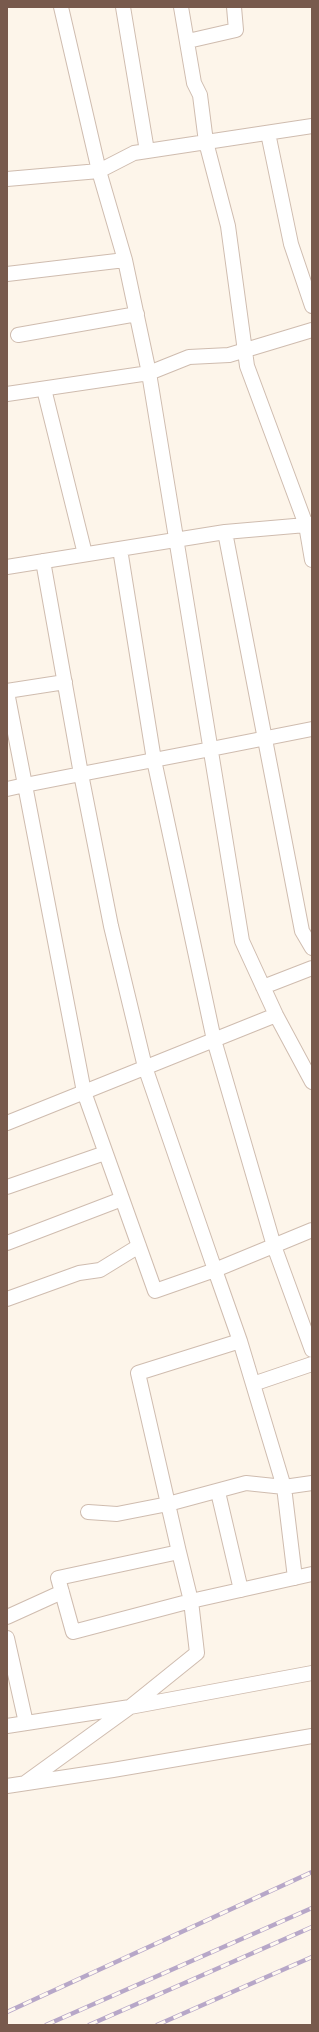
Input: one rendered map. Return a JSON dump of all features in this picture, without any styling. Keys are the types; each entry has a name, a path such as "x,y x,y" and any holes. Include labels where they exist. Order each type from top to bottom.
{"street":[{"path":"61,7 99,170 125,260 149,373 242,941 276,1015 312,1082"},
{"path":"123,7 147,151"},
{"path":"182,7 194,83 200,95 206,142 228,226 247,366 309,525 312,560"},
{"path":"188,41 236,30 234,7"},
{"path":"7,179 99,170 134,153 312,126"},
{"path":"268,133 291,244 312,306"},
{"path":"7,274 125,260"},
{"path":"18,335 137,314"},
{"path":"7,394 149,373 189,357 229,355 312,330"},
{"path":"44,389 85,554"},
{"path":"7,567 225,532 309,525"},
{"path":"225,532 263,739 302,931 312,948"},
{"path":"120,549 154,760 214,1040 274,1246 312,1350"},
{"path":"43,561 110,926 145,1067 240,1342 284,1487 295,1578"},
{"path":"65,682 7,692 84,1092 155,1291 215,1270 312,1230"},
{"path":"7,789 312,729"},
{"path":"263,988 312,968"},
{"path":"7,1123 276,1015"},
{"path":"7,1186 105,1153"},
{"path":"7,1243 122,1199"},
{"path":"7,1299 79,1273 100,1270 139,1246"},
{"path":"25,1784 130,1708 197,1653 191,1601 138,1373 240,1342"},
{"path":"253,1384 312,1364"},
{"path":"88,1512 118,1514 218,1492 246,1483 284,1487 312,1483"},
{"path":"218,1492 241,1590"},
{"path":"179,1552 58,1578 73,1632 191,1601 312,1574"},
{"path":"7,1617 62,1592"},
{"path":"7,1638 26,1723"},
{"path":"7,1726 130,1708 312,1673"},
{"path":"7,1786 312,1736"}],"railway":[{"path":"7,2012 312,1872"},
{"path":"46,2025 312,1908"},
{"path":"89,2025 312,1927"},
{"path":"157,2025 312,1957"}]}
